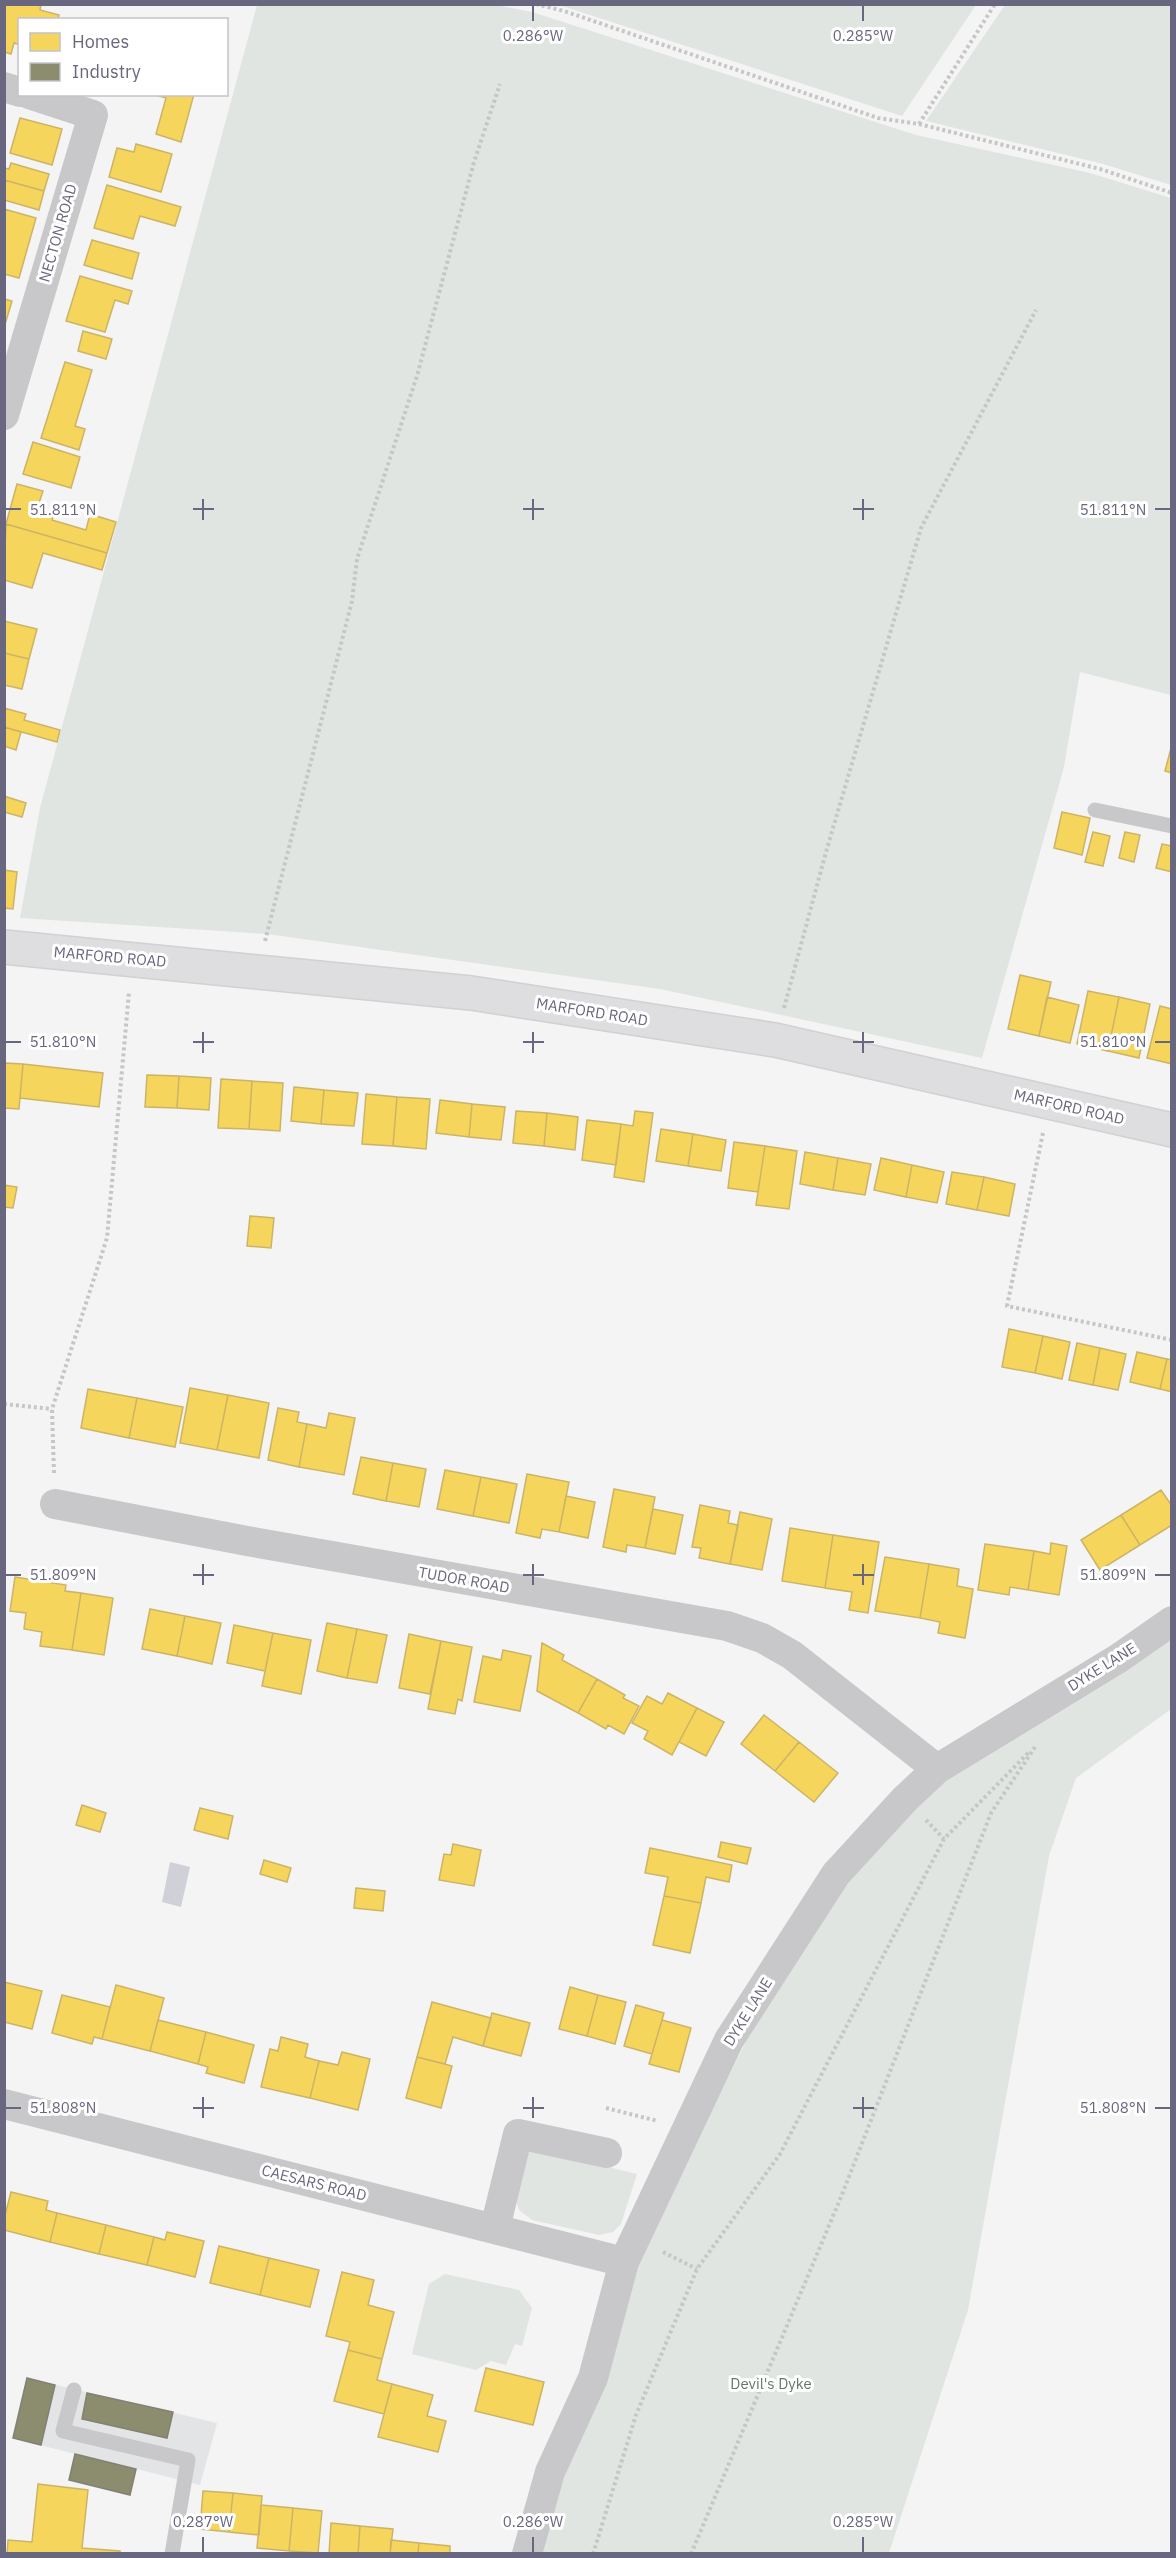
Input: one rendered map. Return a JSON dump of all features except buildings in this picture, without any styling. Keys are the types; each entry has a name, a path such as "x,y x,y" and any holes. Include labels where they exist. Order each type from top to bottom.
{"street":[{"name":"NECTON ROAD","path":"4,415 93,115 35,96"},
{"name":"MARFORD ROAD","path":"4,947 471,993 775,1040 1172,1130"},
{"name":"TUDOR ROAD","path":"55,1504 247,1541 728,1626 762,1638 792,1655 938,1769"},
{"name":"DYKE LANE","path":"528,2553 550,2472 593,2378 629,2251 729,2040 836,1874 905,1798 938,1769 1119,1658 1172,1621"},
{"name":"CAESARS ROAD","path":"4,2104 495,2228 629,2251"},
{"path":"495,2228 518,2134 607,2153"}],"lane":[{"path":"1095,810 1172,826"},
{"path":"74,2390 63,2432 189,2460 172,2553"}],"path":[{"path":"536,4 564,11 878,118 919,124 1100,170 1172,193"},
{"path":"919,124 995,4"},
{"path":"258,971 352,601 357,559 417,376 474,162 500,84"},
{"path":"775,1040 826,852 921,528 1036,310"},
{"path":"55,1504 52,1409 107,1238 132,959"},
{"path":"1050,1103 1007,1306 1172,1340"},
{"path":"4,1404 52,1409"},
{"path":"593,2553 636,2415 697,2269 780,2154 944,1839 1041,1740 991,1814 841,2196 691,2553"},
{"path":"606,2108 687,2128"},
{"path":"629,2251 697,2269"}],"shaded area":[{"path":"170,1862 190,1867 181,1907 162,1902"},
{"path":"27,2378 217,2423 200,2485 137,2469 130,2495 69,2480 75,2454 13,2438"}],"green space":[{"path":"257,5 496,5 532,12 916,135 1090,173 1171,198 1171,695 1080,672 1064,767 982,1058 660,989 267,934 20,918 40,808"},
{"path":"559,5 976,5 902,116"},
{"path":"1005,5 1171,5 1171,185 1103,164 926,121"},
{"name":"Devil's Dyke","path":"1171,1626 1171,1709 1076,1778 1049,1856 968,2310 889,2553 538,2554 638,2260 752,2029 851,1875 964,1757"},
{"path":"539,2150 637,2174 621,2224 613,2232 599,2235 532,2220 519,2210 514,2194 524,2157 531,2151"},
{"path":"445,2274 519,2290 532,2308 522,2346 515,2344 506,2365 491,2361 476,2370 412,2354 429,2284"}]}
